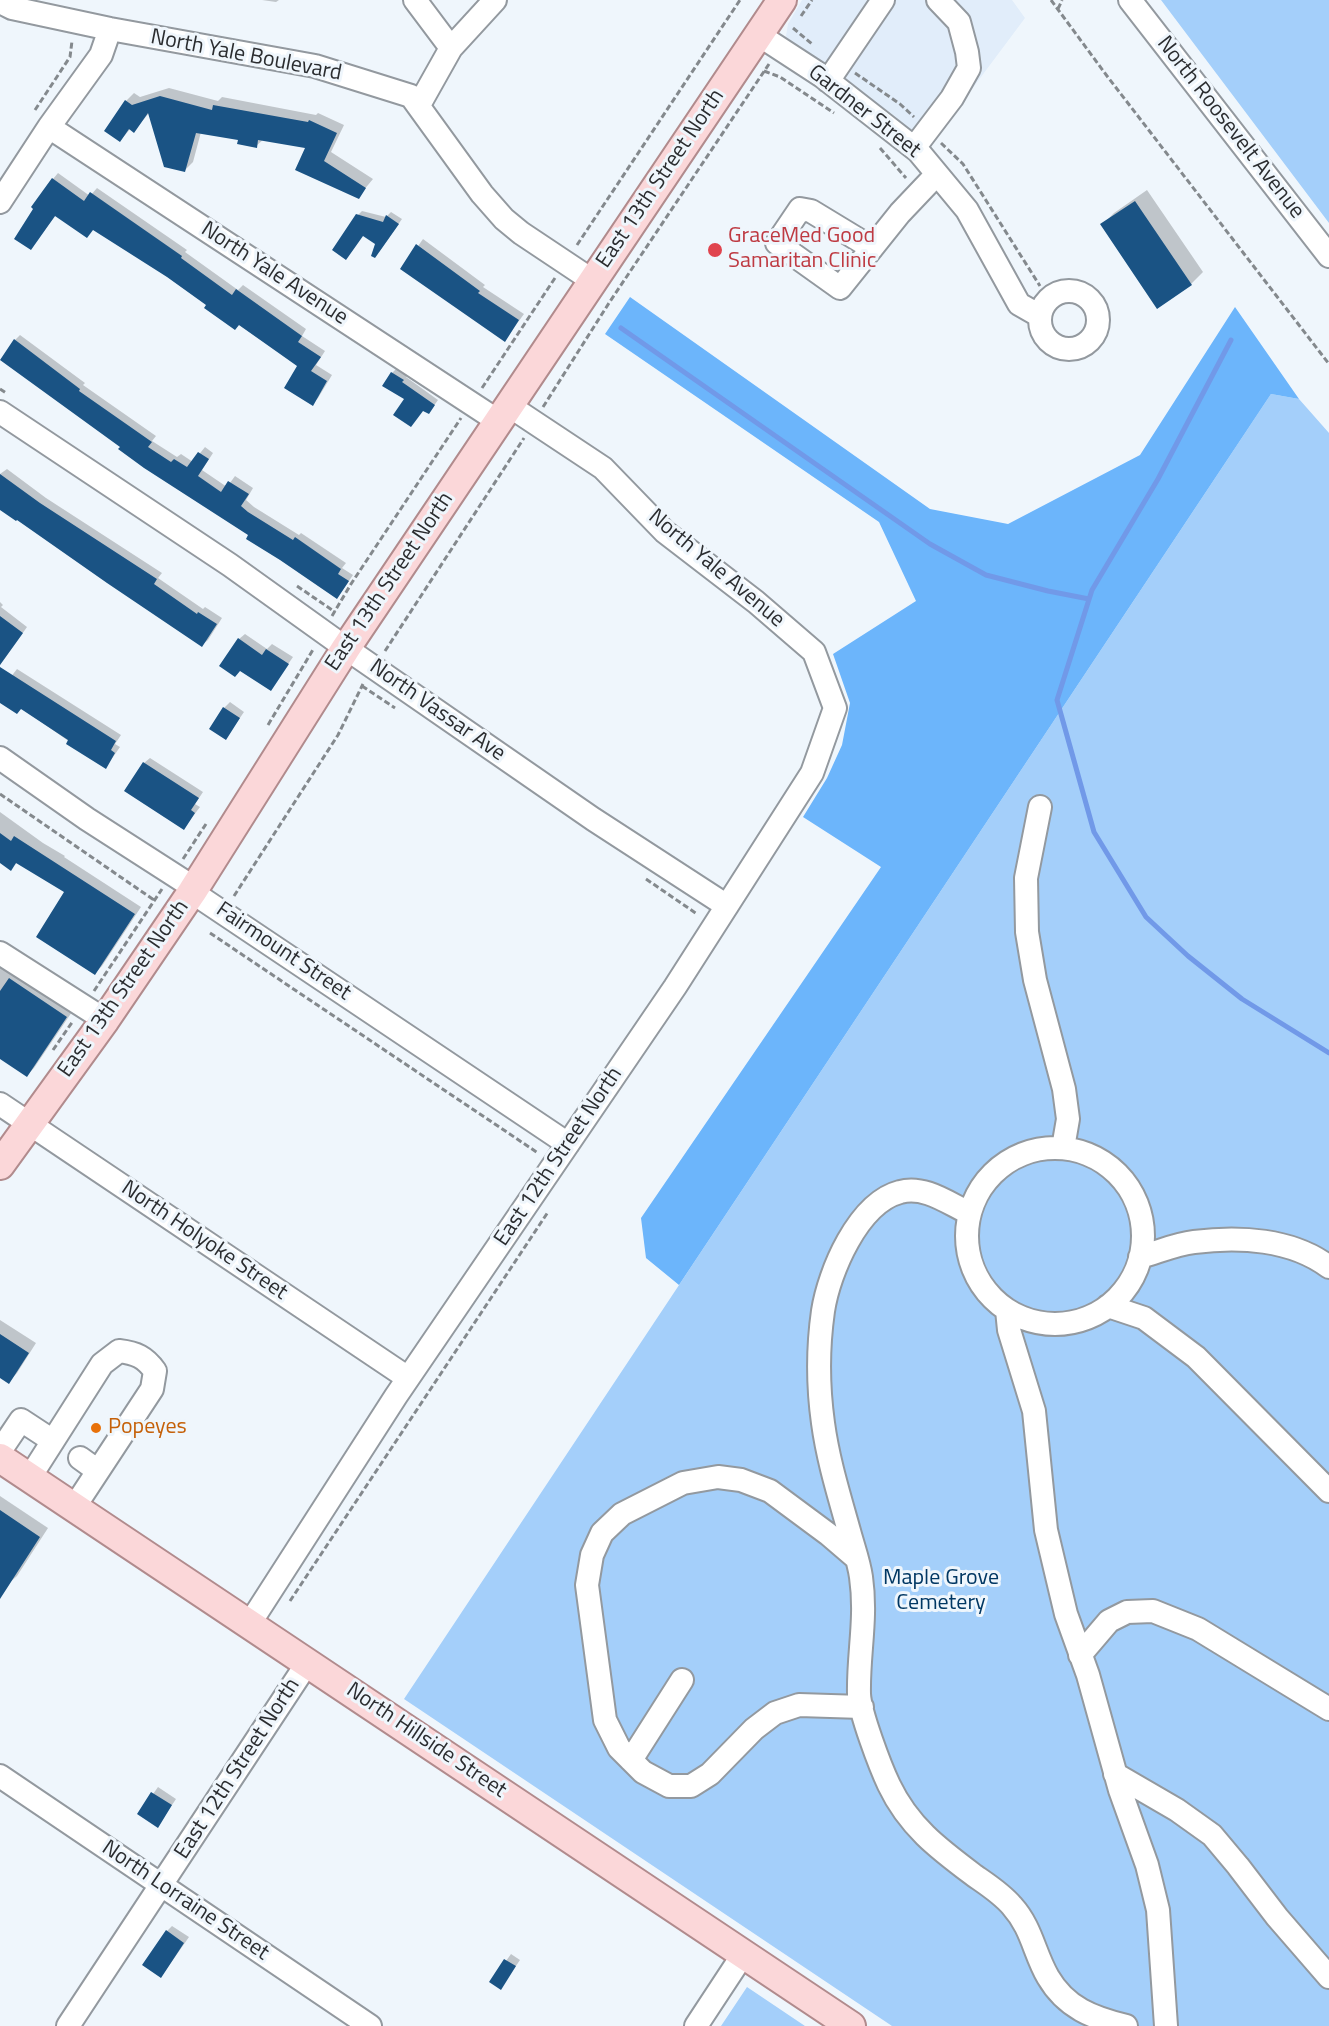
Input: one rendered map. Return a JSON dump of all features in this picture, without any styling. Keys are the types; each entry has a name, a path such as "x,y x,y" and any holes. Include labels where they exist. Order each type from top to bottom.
{"main road":[{"name":"East 13th Street North","path":"0,1165 29,1122 94,1013 346,648 593,281 769,42 790,9"},
{"name":"North Hillside Street","path":"0,1458 851,2026"}],"street":[{"path":"415,0 451,48"},
{"path":"828,81 883,0"},
{"path":"914,148 952,99 969,68 959,22 938,0"},
{"name":"North Roosevelt Avenue","path":"1130,0 1329,256"},
{"name":"North Yale Boulevard","path":"0,2 12,9 110,29 315,66 411,96 420,105 482,194 504,219 593,281"},
{"path":"420,105 451,48 492,2"},
{"path":"0,202 41,121 101,55 110,29"},
{"name":"Gardner Street","path":"769,42 828,81 914,148 967,210 1019,304 1040,316"},
{"name":"North Yale Avenue","path":"41,121 471,403 534,422 603,468 665,532 756,602 814,652 824,679"},
{"path":"872,248 900,213 937,174"},
{"name":"North Vassar Ave","path":"0,412 230,565 592,819 727,906"},
{"name":"East 12th Street North","path":"250,1623 408,1378 675,987 812,773 836,708 824,679"},
{"name":"Fairmount Street","path":"0,758 568,1144"},
{"path":"1040,807 1026,878 1027,932 1035,981 1065,1089 1068,1119 1063,1148"},
{"path":"0,953 94,1013"},
{"name":"North Holyoke Street","path":"0,1104 408,1378"},
{"path":"1063,1148 1090,1155 1114,1170 1132,1192 1142,1218 1143,1246 1136,1273 1120,1297 1098,1314 1072,1324 1044,1325 1017,1317 992,1299 974,1274 966,1244 969,1213 983,1185 1005,1163 1033,1150 1063,1148"},
{"path":"969,1213 924,1191 901,1191 878,1202 854,1228 838,1260 823,1310 820,1364 823,1421 833,1474 861,1575 865,1618 859,1696 889,1784 909,1820 938,1848 1011,1904 1027,1926 1047,1976 1061,1994 1080,2011 1126,2026"},
{"path":"1140,1257 1192,1242 1239,1239 1286,1245 1329,1267"},
{"path":"1132,1278 1162,1330"},
{"path":"1108,1306 1144,1318 1196,1357 1329,1491"},
{"path":"1007,1310 1009,1330 1034,1411 1046,1530 1066,1614 1115,1774 1147,1865 1158,1910 1166,2026"},
{"path":"30,1477 102,1364 119,1351 135,1353 148,1361 154,1371 152,1389 89,1464 75,1506"},
{"path":"0,1451 21,1420 53,1441"},
{"path":"856,1558 821,1528 770,1491 741,1480 718,1477 683,1483 622,1514 602,1533 592,1555 587,1585 605,1720 619,1748 643,1772 669,1786 691,1786 710,1774 754,1729 775,1713 799,1705 862,1707"},
{"path":"1080,1655 1109,1621 1127,1612 1153,1611 1198,1629 1329,1709"},
{"name":"East 12th Street North","path":"68,2026 308,1662"},
{"path":"631,1760 682,1680"},
{"path":"1115,1774 1177,1810 1212,1835 1277,1917 1329,1977"},
{"name":"North Lorraine Street","path":"0,1776 370,2026"},
{"path":"696,2026 744,1953"}],"path":[{"path":"263,734 351,584 740,0"},
{"path":"790,9 812,0"},
{"path":"1051,0 1329,364"},
{"path":"1058,10 1062,0"},
{"path":"233,898 338,735 374,667 609,303 764,71 769,42 793,28"},
{"path":"41,121 70,57 72,41"},
{"path":"764,71 780,77 839,116"},
{"path":"876,145 906,178"},
{"path":"0,794 154,900"},
{"path":"51,1052 94,1013 154,900 182,883 208,821"},
{"path":"210,933 539,1154"},
{"path":"289,1603 554,1203"}],"shaded area":[{"path":"802,0 1012,0 1025,18 928,148 895,116 791,44 786,36 788,24"},
{"path":"630,297 930,509 1008,524 1140,455 1235,307 1299,399 1271,394 679,1285 646,1258 641,1218 881,867 803,817 827,778 842,745 850,703 833,654 916,601 879,522 605,334"}],"green space":[{"path":"1161,0 1329,0 1329,223"},
{"name":"Maple Grove Cemetery","path":"1271,394 1299,399 1329,433 1329,2026 892,2026 404,1699"},
{"path":"747,1987 805,2026 721,2026"}],"building":[{"path":"160,96 212,110 213,105 308,122 309,120 337,133 324,161 366,188 359,199 295,170 305,148 258,140 257,148 237,144 238,140 196,133 185,172 164,167 148,113 134,133 129,129 120,142 104,131 125,100 132,105"},
{"path":"52,178 84,201 90,192 182,256 181,258 232,295 236,289 302,336 298,342 321,357 311,371 327,381 313,406 284,388 297,366 239,325 235,330 204,308 206,305 167,277 93,230 87,238 55,216 31,250 14,239 33,209 31,207"},
{"path":"1135,201 1192,285 1157,309 1100,224"},
{"path":"356,214 383,222 386,215 399,224 375,258 371,256 375,244 363,236 346,260 332,250"},
{"path":"416,244 480,291 478,293 519,320 505,342 400,269"},
{"path":"14,339 80,389 79,391 152,442 148,447 171,462 174,459 187,467 198,452 209,459 198,476 221,492 228,481 249,494 241,506 248,512 293,540 295,537 341,569 338,574 349,581 337,599 246,539 248,535 144,468 118,449 120,447 0,360"},
{"path":"391,372 435,405 429,414 423,411 411,427 393,415 404,399 382,386"},
{"path":"0,474 40,503 157,579 154,584 197,614 198,612 217,624 202,647 0,510"},
{"path":"0,616 23,633 0,665"},
{"path":"238,638 262,655 266,649 289,664 271,691 240,671 235,677 219,666"},
{"path":"0,667 116,741 111,750 115,753 106,769 66,744 68,740 21,709 17,714 0,703"},
{"path":"223,707 240,718 226,740 209,729"},
{"path":"143,762 199,798 191,810 195,813 184,830 124,791"},
{"path":"0,833 11,841 14,836 135,914 95,975 36,937 64,892 16,863 11,871 0,863"},
{"path":"9,978 67,1017 27,1077 0,1059 0,991"},
{"path":"0,1334 29,1353 9,1384 0,1378"},
{"path":"0,1510 40,1537 0,1599"},
{"path":"151,1792 172,1805 158,1828 137,1814"},
{"path":"166,1930 184,1943 161,1978 142,1965"},
{"path":"504,1959 516,1966 501,1990 489,1982"}],"waterway":[{"path":"621,328 930,544 986,575 1089,599"},
{"path":"1231,340 1158,479 1092,590 1057,700 1094,832 1146,917 1188,956 1242,999 1329,1053"}],"place":[{"name":"GraceMed Good Samaritan Clinic","path":"715,250"},
{"name":"Popeyes","path":"96,1428"}]}
